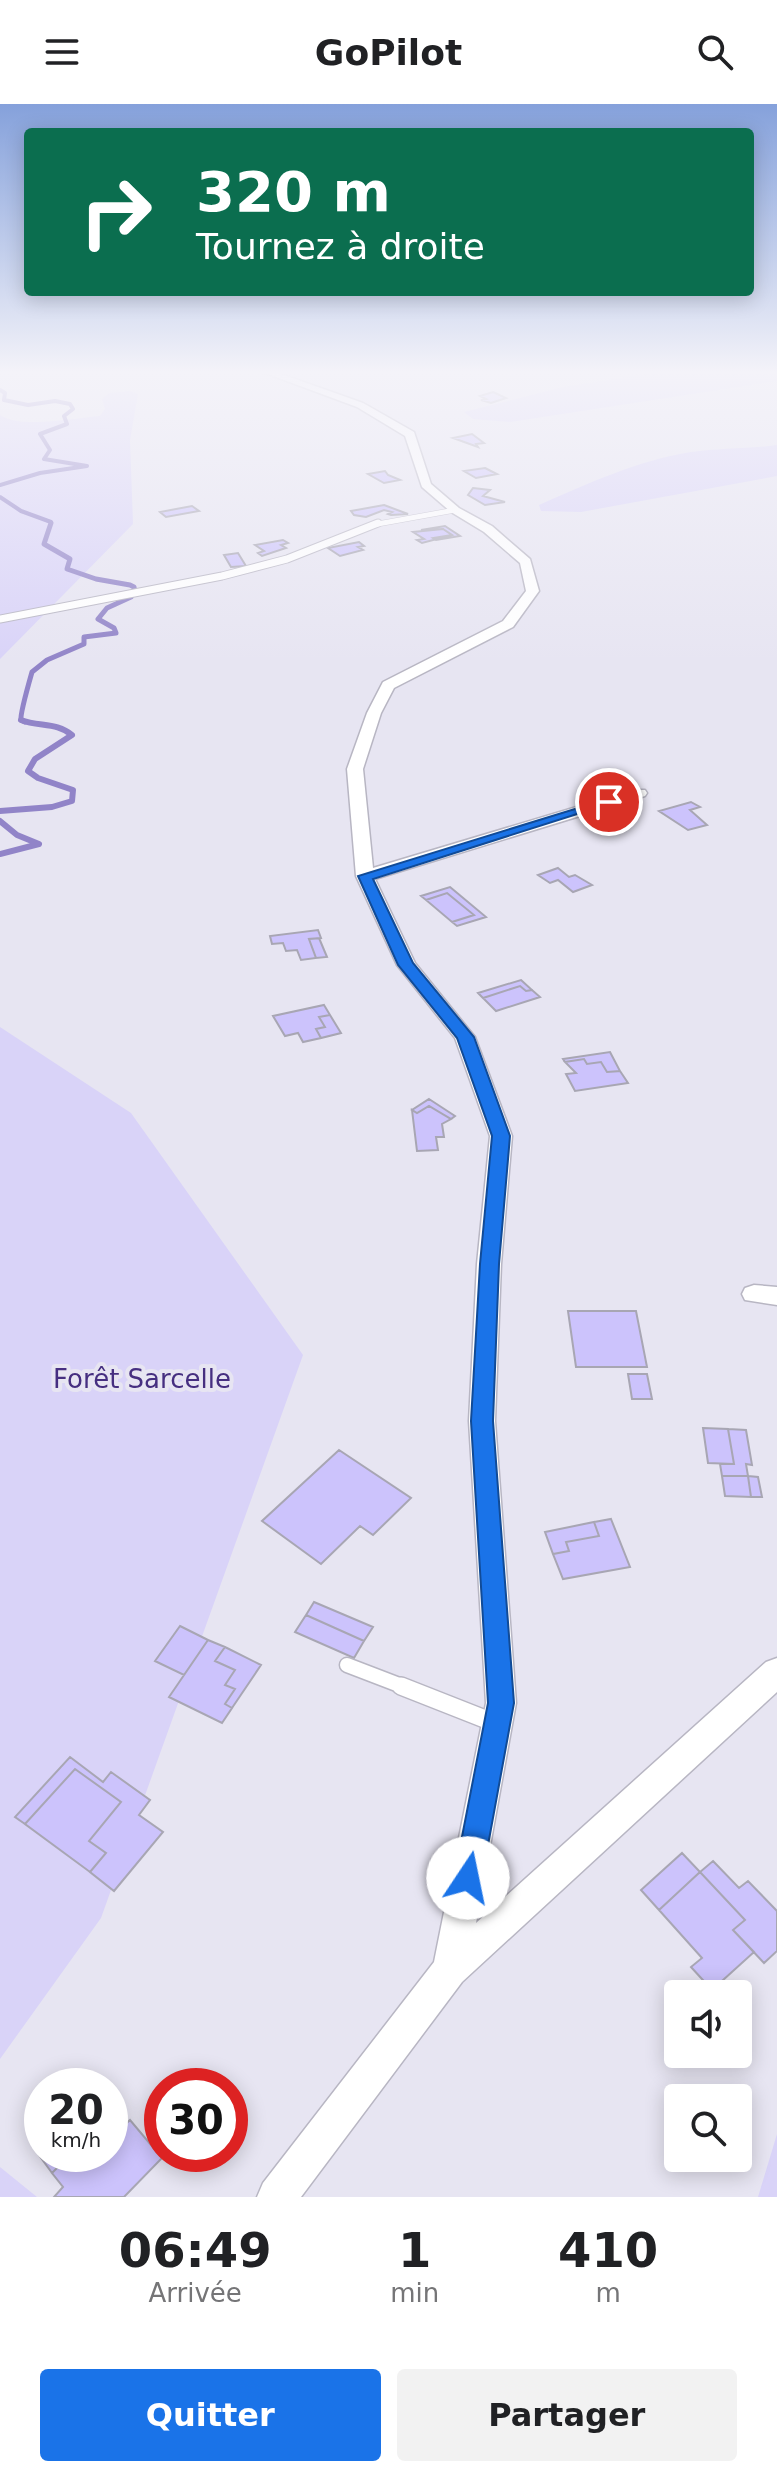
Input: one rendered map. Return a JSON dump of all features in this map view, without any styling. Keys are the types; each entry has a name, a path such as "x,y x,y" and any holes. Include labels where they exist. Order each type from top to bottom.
{"street":[{"path":"418,468 426,485 455,510 488,529 526,562 533,591 508,624 388,685 374,713 355,769 365,876 406,965 465,1037 501,1136 489,1264 482,1421 501,1703 450,1970"},
{"path":"365,876 639,793"},
{"path":"277,2197 450,1970 777,1672"}],"lane":[{"path":"0,619 222,576 287,559 385,521 455,510"},
{"path":"347,1665 497,1724"}],"green space":[{"path":"0,468 131,468 133,524 0,659"},
{"path":"632,468 777,468 777,476 581,512 541,511 539,505"},
{"name":"Forêt Sarcelle","path":"0,1027 131,1113 303,1355 101,1918 0,2059"},
{"path":"777,2134 777,2197 758,2197"},
{"path":"0,2167 37,2197 0,2197"}],"building":[{"path":"485,468 497,474 476,478 464,471"},
{"path":"385,471 400,480 384,483 368,474"},
{"path":"473,488 490,490 483,496 505,502 485,505 468,495"},
{"path":"384,505 408,514 391,515 388,514 392,512 384,510 366,517 354,515 351,511"},
{"path":"192,506 199,511 166,517 160,512"},
{"path":"445,526 460,536 436,540 433,538 452,535 443,529 421,530"},
{"path":"443,529 452,535 422,543 417,540 424,539 413,532"},
{"path":"283,540 288,543 281,545 286,548 262,556 258,553 264,551 255,545"},
{"path":"359,542 364,546 358,547 363,550 340,556 328,548"},
{"path":"238,553 246,566 231,567 224,555"},
{"path":"691,802 700,807 690,810 707,825 688,830 659,811"},
{"path":"558,868 569,877 575,875 592,885 573,892 558,880 550,883 538,875"},
{"path":"450,887 486,917 457,926 452,922 474,915 447,893 426,900 421,896"},
{"path":"447,893 474,915 452,922 426,900"},
{"path":"318,930 321,938 309,939 316,958 301,960 297,950 286,951 283,943 272,944 270,936"},
{"path":"319,938 327,957 316,958 309,939"},
{"path":"521,980 532,990 526,991 520,986 483,998 478,993"},
{"path":"520,986 540,997 496,1011 483,998"},
{"path":"324,1005 330,1015 319,1017 325,1027 316,1029 321,1038 303,1042 298,1033 285,1036 273,1016"},
{"path":"330,1015 341,1033 321,1038 316,1029 325,1027 319,1017"},
{"path":"610,1052 620,1071 607,1072 601,1062 587,1064 584,1059 565,1062 563,1059"},
{"path":"584,1059 587,1064 601,1062 607,1072 620,1071 628,1083 575,1091 566,1074 576,1073 565,1062"},
{"path":"429,1099 455,1116 451,1119 429,1106 417,1113 412,1110"},
{"path":"429,1106 451,1119 442,1124 444,1137 436,1137 438,1150 417,1151 412,1110 417,1113"},
{"path":"568,1311 636,1311 647,1367 576,1367"},
{"path":"628,1374 647,1374 652,1399 632,1399"},
{"path":"703,1428 728,1429 734,1464 708,1463"},
{"path":"728,1429 746,1430 752,1465 746,1464 748,1476 722,1476 720,1464 734,1464"},
{"path":"339,1450 411,1498 373,1535 360,1526 321,1564 262,1521"},
{"path":"722,1476 748,1476 751,1497 725,1496"},
{"path":"748,1476 758,1477 762,1497 751,1497"},
{"path":"611,1519 630,1567 563,1579 553,1554 569,1551 566,1542 599,1536 594,1522"},
{"path":"594,1522 599,1536 566,1542 569,1551 553,1554 545,1532"},
{"path":"314,1602 373,1627 364,1641 306,1615"},
{"path":"306,1615 364,1641 354,1658 295,1632"},
{"path":"180,1626 208,1640 184,1675 155,1661"},
{"path":"208,1640 225,1647 215,1661 235,1670 225,1685 235,1689 225,1704 232,1708 222,1723 169,1697"},
{"path":"225,1647 261,1665 232,1708 225,1704 235,1689 225,1685 235,1670 215,1661"},
{"path":"70,1757 103,1782 111,1772 150,1800 139,1815 163,1832 114,1891 90,1872 106,1853 89,1841 121,1802 75,1769 25,1824 15,1817"},
{"path":"75,1769 121,1802 89,1841 106,1853 90,1872 25,1824"},
{"path":"682,1853 700,1872 659,1910 641,1890"},
{"path":"713,1861 739,1888 748,1881 777,1911 777,1951 764,1963 733,1930 745,1920 700,1872"},
{"path":"700,1872 745,1920 733,1930 754,1952 723,1980 703,1980 691,1967 702,1958 659,1910"},
{"path":"130,2120 144,2137 144,2172 148,2172 124,2197 54,2197 63,2187 52,2173 128,2172 128,2122"}],"waterway":[{"path":"0,485 40,473 76,468"},
{"path":"0,497 21,511 51,522 50,525"},
{"path":"51,523 44,544 70,559 67,569 96,579 130,585 135,593"},
{"path":"21,720 32,672 47,660 84,644 84,637 116,633 114,628 98,619 107,608 131,597"},
{"path":"0,811 52,807 72,801 73,790 38,778 28,771 35,759 72,735 54,726 21,720"},
{"path":"21,720 25,722"},
{"path":"0,821 17,835 39,844 0,854"}],"route":[{"path":"468,1878 501,1703 482,1421 489,1264 501,1136 465,1037 406,965 365,876 609,802"}]}
